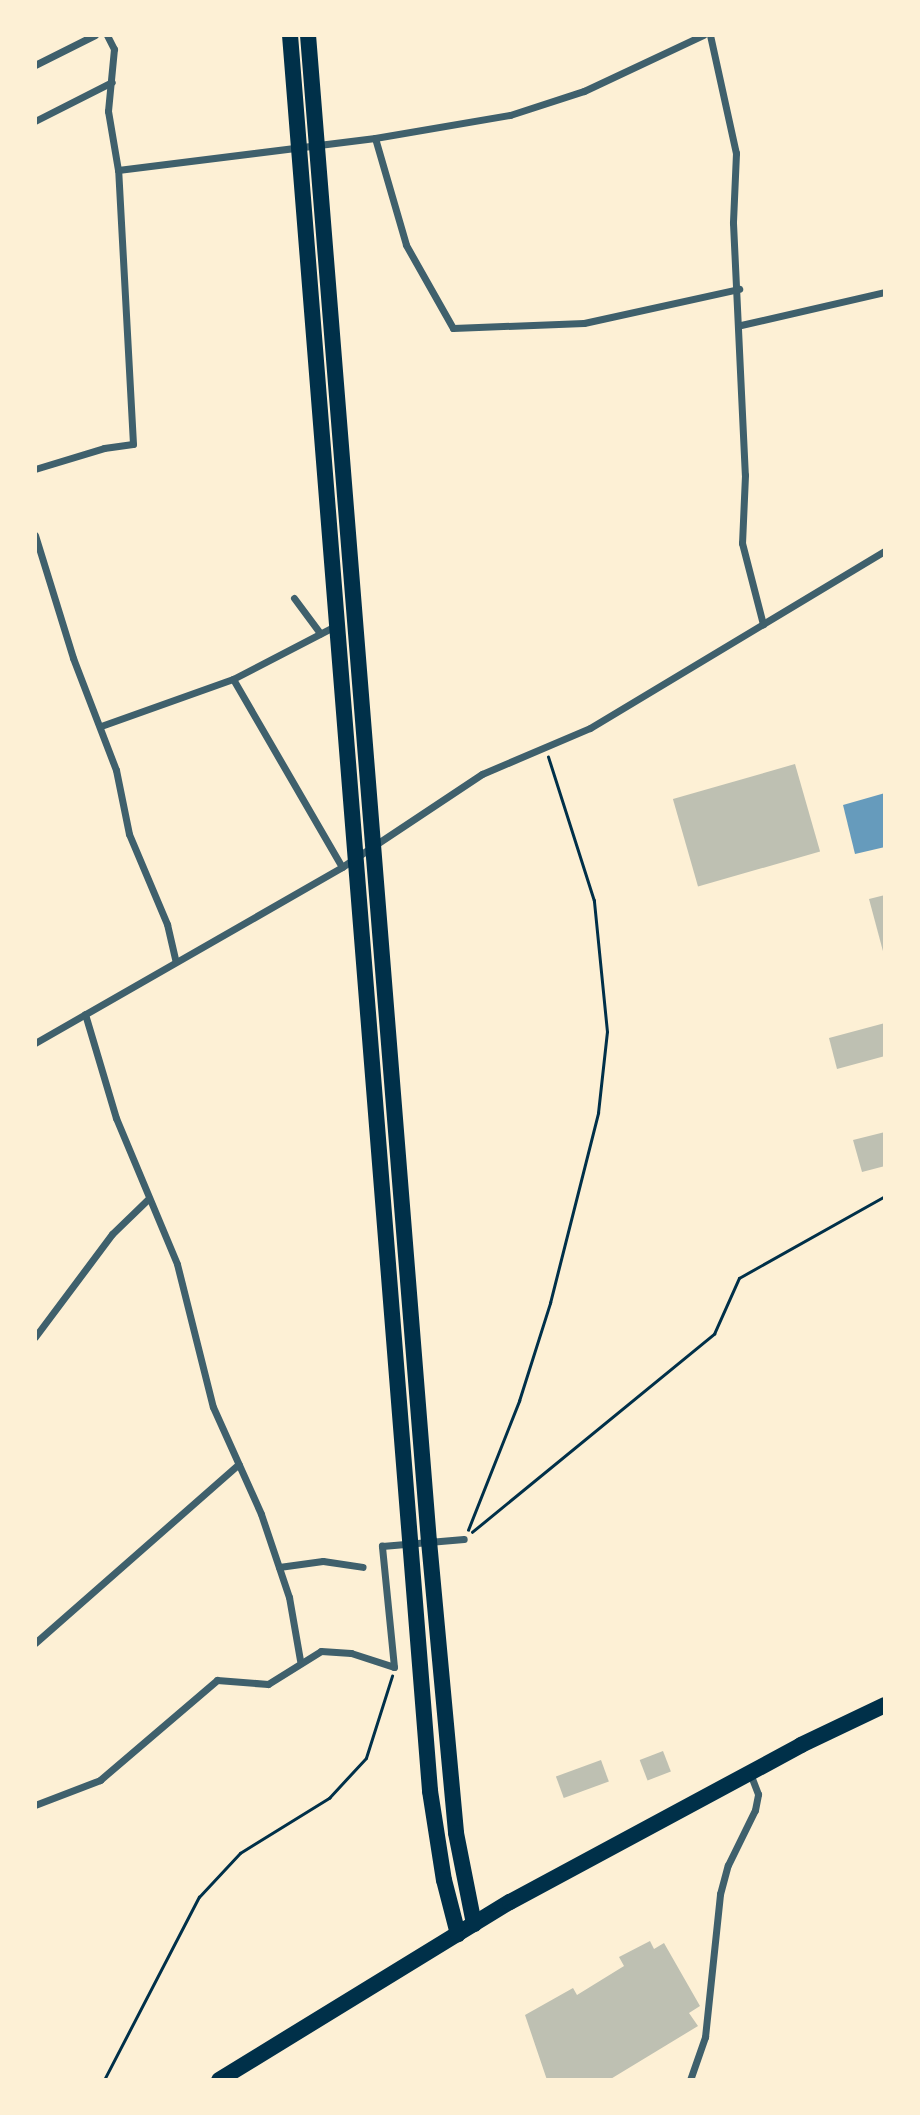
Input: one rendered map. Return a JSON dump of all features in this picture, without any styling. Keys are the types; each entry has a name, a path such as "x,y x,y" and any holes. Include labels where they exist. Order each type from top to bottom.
{"main road":[{"path":"290,35 337,625 348,863 411,1542 430,1791 444,1880 458,1934"},
{"path":"308,35 429,1541 456,1833 474,1924"},
{"path":"219,2080 474,1924 750,1773 885,1705"}],"street":[{"path":"35,65 95,35"},
{"path":"35,469 104,448 133,444 118,170 108,111 114,49 107,35"},
{"path":"681,35 685,44"},
{"path":"118,170 375,138 543,106 703,35"},
{"path":"710,35 733,124 746,475 742,543 763,624"},
{"path":"35,121 112,82"},
{"path":"375,138 406,245 453,328 584,323 738,289"},
{"path":"741,325 885,292"},
{"path":"35,535 73,658 101,726 129,834 167,924 175,960"},
{"path":"35,1043 175,960 348,863 482,774 545,744 590,728 885,551"},
{"path":"294,598 320,633"},
{"path":"101,726 233,679 337,625"},
{"path":"233,679 348,863"},
{"path":"85,1014 116,1118 177,1264 213,1407 239,1464 279,1567 300,1660"},
{"path":"35,1337 112,1234 148,1199"},
{"path":"35,1643 239,1464"},
{"path":"35,1805 100,1780 217,1680 268,1684 300,1660 321,1651 351,1653 394,1667 382,1546 464,1539"},
{"path":"279,1567 323,1561 363,1567"},
{"path":"690,2080 705,2037 720,1894 728,1865 755,1810 758,1794 750,1773"}],"path":[{"path":"464,1539 519,1401 550,1303 598,1113 607,1032 594,901 545,744"},
{"path":"464,1539 714,1334 739,1278 885,1196"},
{"path":"104,2080 143,2000 200,1897 217,1874 280,1826 329,1798 366,1758 394,1667"}],"water":[{"path":"885,793 885,847 855,854 843,805"}],"building":[{"path":"795,764 820,851 698,886 673,799"},
{"path":"885,895 885,955 884,955 869,899"},
{"path":"885,1023 885,1056 837,1069 829,1038"},
{"path":"885,1132 885,1166 862,1172 853,1140"},
{"path":"663,1751 671,1772 648,1780 640,1760"},
{"path":"601,1760 609,1782 564,1798 556,1776"},
{"path":"650,1941 654,1949 664,1943 700,2006 689,2013 698,2026 609,2080 547,2080 525,2015 573,1988 577,1995 624,1966 619,1957"}]}
